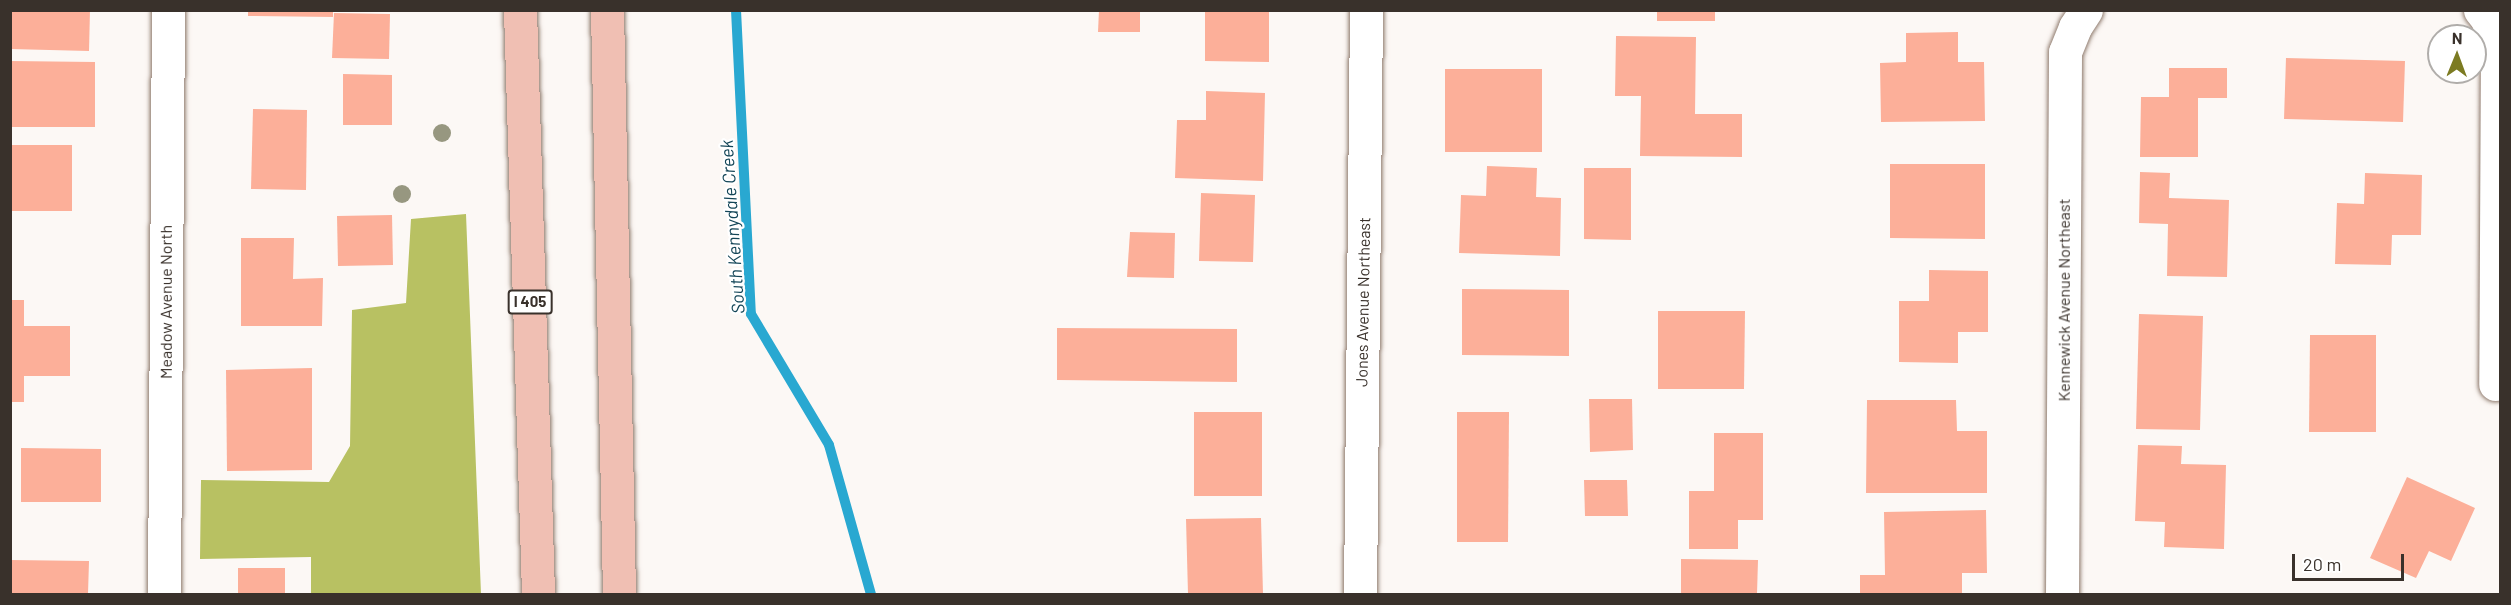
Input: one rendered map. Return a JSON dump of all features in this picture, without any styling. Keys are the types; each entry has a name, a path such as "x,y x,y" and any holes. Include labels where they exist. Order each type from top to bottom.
{"highway":[{"name":"I 405","path":"520,10 538,594"},
{"path":"607,10 619,594"}],"street":[{"name":"Meadow Avenue North","path":"164,594 168,10"},
{"name":"Jones Avenue Northeast","path":"1360,594 1366,10"},
{"name":"Kennewick Avenue Northeast","path":"2062,594 2065,52 2075,27 2086,10"},
{"path":"2480,10 2487,19 2496,47 2495,384"}],"green space":[{"path":"466,214 481,594 311,594 311,557 200,559 201,480 329,482 350,446 352,310 406,303 411,219"}],"building":[{"path":"10,10 90,10 89,51 10,49"},
{"path":"248,10 333,10 333,17 248,16"},
{"path":"1099,10 1140,10 1140,32 1098,32"},
{"path":"1205,10 1269,10 1269,62 1205,61"},
{"path":"1657,10 1715,10 1715,21 1657,21"},
{"path":"334,13 390,14 389,59 332,58"},
{"path":"1958,32 1958,62 1984,62 1985,121 1881,122 1880,63 1906,62 1906,33"},
{"path":"1616,36 1696,37 1695,114 1742,114 1742,157 1640,156 1641,96 1615,96"},
{"path":"2286,58 2405,61 2403,122 2284,119"},
{"path":"10,61 95,62 95,127 10,127"},
{"path":"2169,68 2227,68 2227,98 2198,98 2198,157 2140,157 2141,97 2169,97"},
{"path":"1445,69 1542,69 1542,152 1445,152"},
{"path":"343,74 392,75 392,125 343,125"},
{"path":"1206,91 1265,93 1263,181 1175,178 1177,120 1206,120"},
{"path":"253,109 307,110 306,190 251,189"},
{"path":"10,145 72,145 72,211 10,211"},
{"path":"1890,164 1985,164 1985,239 1890,238"},
{"path":"1487,166 1537,168 1536,197 1561,198 1560,256 1459,253 1461,195 1486,196"},
{"path":"1584,168 1631,168 1631,240 1584,239"},
{"path":"2140,172 2170,173 2169,198 2229,200 2227,277 2167,276 2168,224 2139,223"},
{"path":"2365,173 2422,175 2421,235 2392,235 2391,265 2335,264 2337,203 2364,204"},
{"path":"1201,193 1255,195 1253,262 1199,261"},
{"path":"392,215 393,265 338,266 337,216"},
{"path":"1130,232 1175,233 1174,278 1127,277"},
{"path":"241,238 294,238 293,279 323,278 322,326 241,326"},
{"path":"1929,270 1988,271 1988,332 1958,332 1958,363 1899,362 1899,301 1929,301"},
{"path":"1462,289 1569,290 1569,356 1462,355"},
{"path":"10,300 24,300 24,326 70,326 70,376 24,376 24,402 10,402"},
{"path":"1658,311 1745,311 1744,389 1658,389"},
{"path":"2139,314 2203,316 2200,430 2136,429"},
{"path":"1057,328 1237,329 1237,382 1057,380"},
{"path":"2310,335 2376,335 2376,432 2309,432"},
{"path":"312,368 312,470 227,471 226,370"},
{"path":"1589,399 1632,399 1633,450 1590,452"},
{"path":"1867,400 1956,400 1957,431 1987,431 1987,493 1866,493"},
{"path":"1194,412 1262,412 1262,496 1194,496"},
{"path":"1457,412 1509,412 1508,542 1457,542"},
{"path":"1714,433 1763,433 1763,520 1738,520 1738,549 1689,549 1689,491 1714,491"},
{"path":"2138,445 2182,446 2181,464 2226,465 2224,549 2164,547 2165,522 2135,521"},
{"path":"21,448 101,449 101,502 21,502"},
{"path":"2407,477 2475,508 2451,561 2429,551 2416,578 2370,558"},
{"path":"1584,480 1627,480 1628,516 1585,516"},
{"path":"1986,510 1987,573 1962,573 1962,594 1860,594 1860,575 1885,575 1884,512"},
{"path":"1261,518 1263,594 1188,594 1186,519"},
{"path":"1681,559 1758,560 1757,594 1681,594"},
{"path":"10,560 89,561 88,594 10,594"},
{"path":"238,568 285,568 285,594 238,594"}],"waterway":[{"name":"South Kennydale Creek","path":"736,10 751,314 829,445 871,594"}]}
